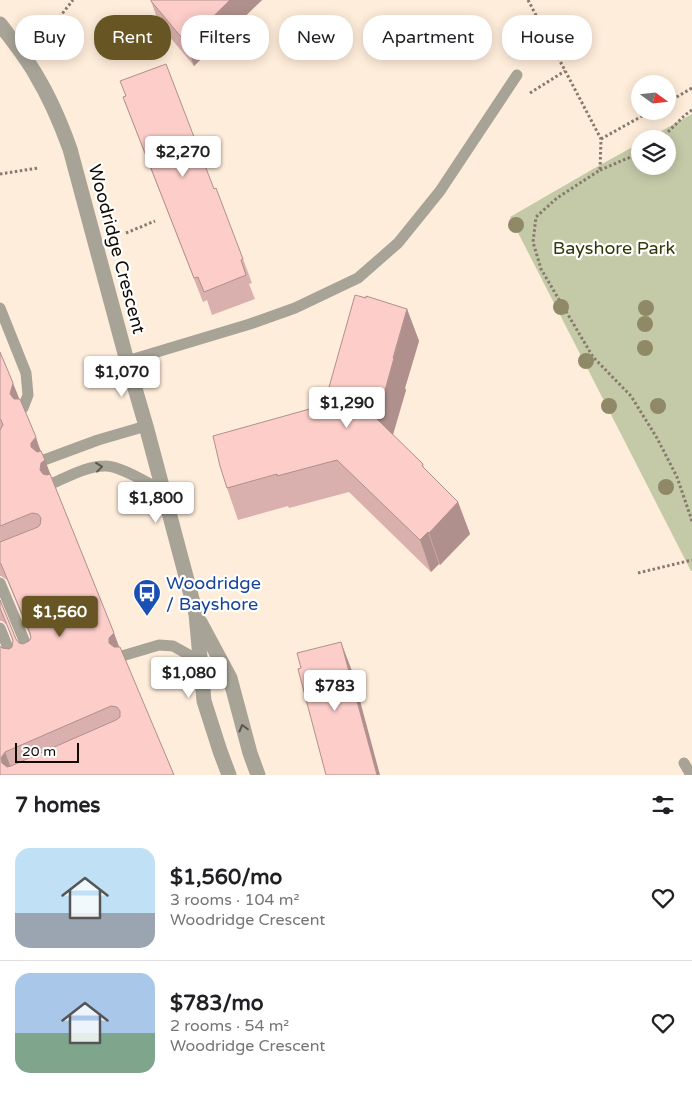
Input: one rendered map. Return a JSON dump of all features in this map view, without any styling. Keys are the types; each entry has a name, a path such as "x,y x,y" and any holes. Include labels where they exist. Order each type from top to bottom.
{"street":[{"name":"Woodridge Crescent","path":"0,24 35,73 60,123 79,179 196,614 204,701 229,775"},
{"name":"Woodridge Crescent","path":"196,614 230,678 250,753 258,775"}],"lane":[{"path":"127,362 295,308 358,278 398,243 440,191 517,75"},
{"path":"0,308 26,373 28,395 23,408"},
{"path":"44,460 98,440 146,426"},
{"path":"53,483 90,468 107,466 118,468 162,490"},
{"path":"0,583 28,652"},
{"path":"0,628 12,658"},
{"path":"122,656 160,645 173,646 200,661"},
{"path":"684,763 691,775"}],"path":[{"path":"61,15 73,0"},
{"path":"528,0 601,140 600,170"},
{"path":"530,93 565,71"},
{"path":"676,97 692,88"},
{"path":"670,130 692,110"},
{"path":"601,140 635,120"},
{"path":"631,157 600,170 557,198 536,217 533,242 541,270 592,357 631,396 657,438 677,477 692,523"},
{"path":"0,174 38,168"},
{"path":"126,233 155,221"},
{"path":"638,573 692,560"}],"green space":[{"name":"Bayshore Park","path":"692,114 692,571 510,217 631,148 631,175 676,175 676,130 663,130"}],"building":[{"path":"230,0 215,15 181,15 181,37 171,25 171,15 163,15 151,1"},
{"path":"166,64 243,259 241,260 246,275 204,292 198,277 194,278 123,97 126,96 120,81"},
{"path":"355,295 366,298 366,296 407,309 377,419 458,502 420,540 337,460 227,488 220,466 213,436 324,405"},
{"path":"0,352 13,383 10,394 14,399 20,399 36,437 31,443 31,447 37,452 41,451 45,460 41,463 40,470 43,474 50,474 114,633 109,638 109,643 114,647 120,647 174,775 0,775 0,646 9,649 12,647 13,640 0,608 0,600 19,643 23,644 31,638 0,563 0,542 38,527 41,518 38,514 32,513 0,526 0,430 3,425 0,419","holes":["111,706 117,707 120,711 120,717 116,720 11,766 7,767 2,763 1,758 5,752"]},
{"path":"341,642 377,775 326,775 298,669 301,668 297,653"}],"place":[{"name":"Woodridge / Bayshore","path":"147,617"}]}
